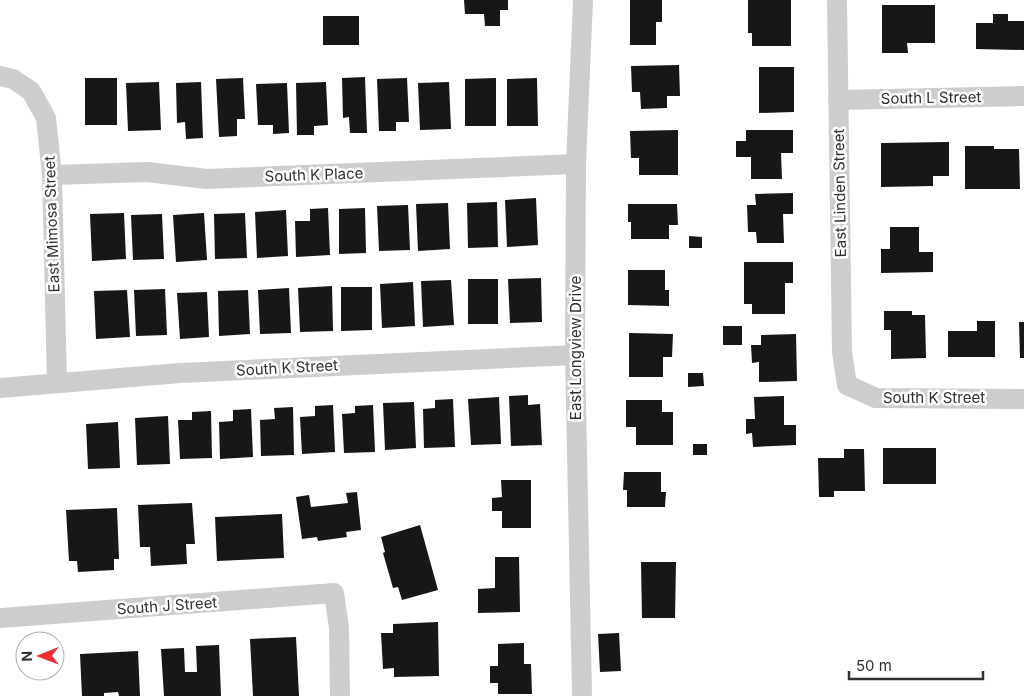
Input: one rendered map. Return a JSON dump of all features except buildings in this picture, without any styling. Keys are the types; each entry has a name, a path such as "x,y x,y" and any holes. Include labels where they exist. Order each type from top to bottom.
{"street":[{"name":"East Longview Drive","path":"582,696 575,355 576,164 583,0"},
{"name":"East Linden Street","path":"837,0 842,352 847,385"},
{"name":"East Mimosa Street","path":"6,77 31,91 46,118 52,175 57,383"},
{"name":"South L Street","path":"838,100 1024,96"},
{"name":"South K Place","path":"52,175 147,172 208,179 576,164"},
{"name":"South K Street","path":"0,388 180,373 575,355"},
{"name":"South K Street","path":"847,385 876,398 1024,399"},
{"name":"South J Street","path":"0,618 334,593 339,628 340,696"}]}
